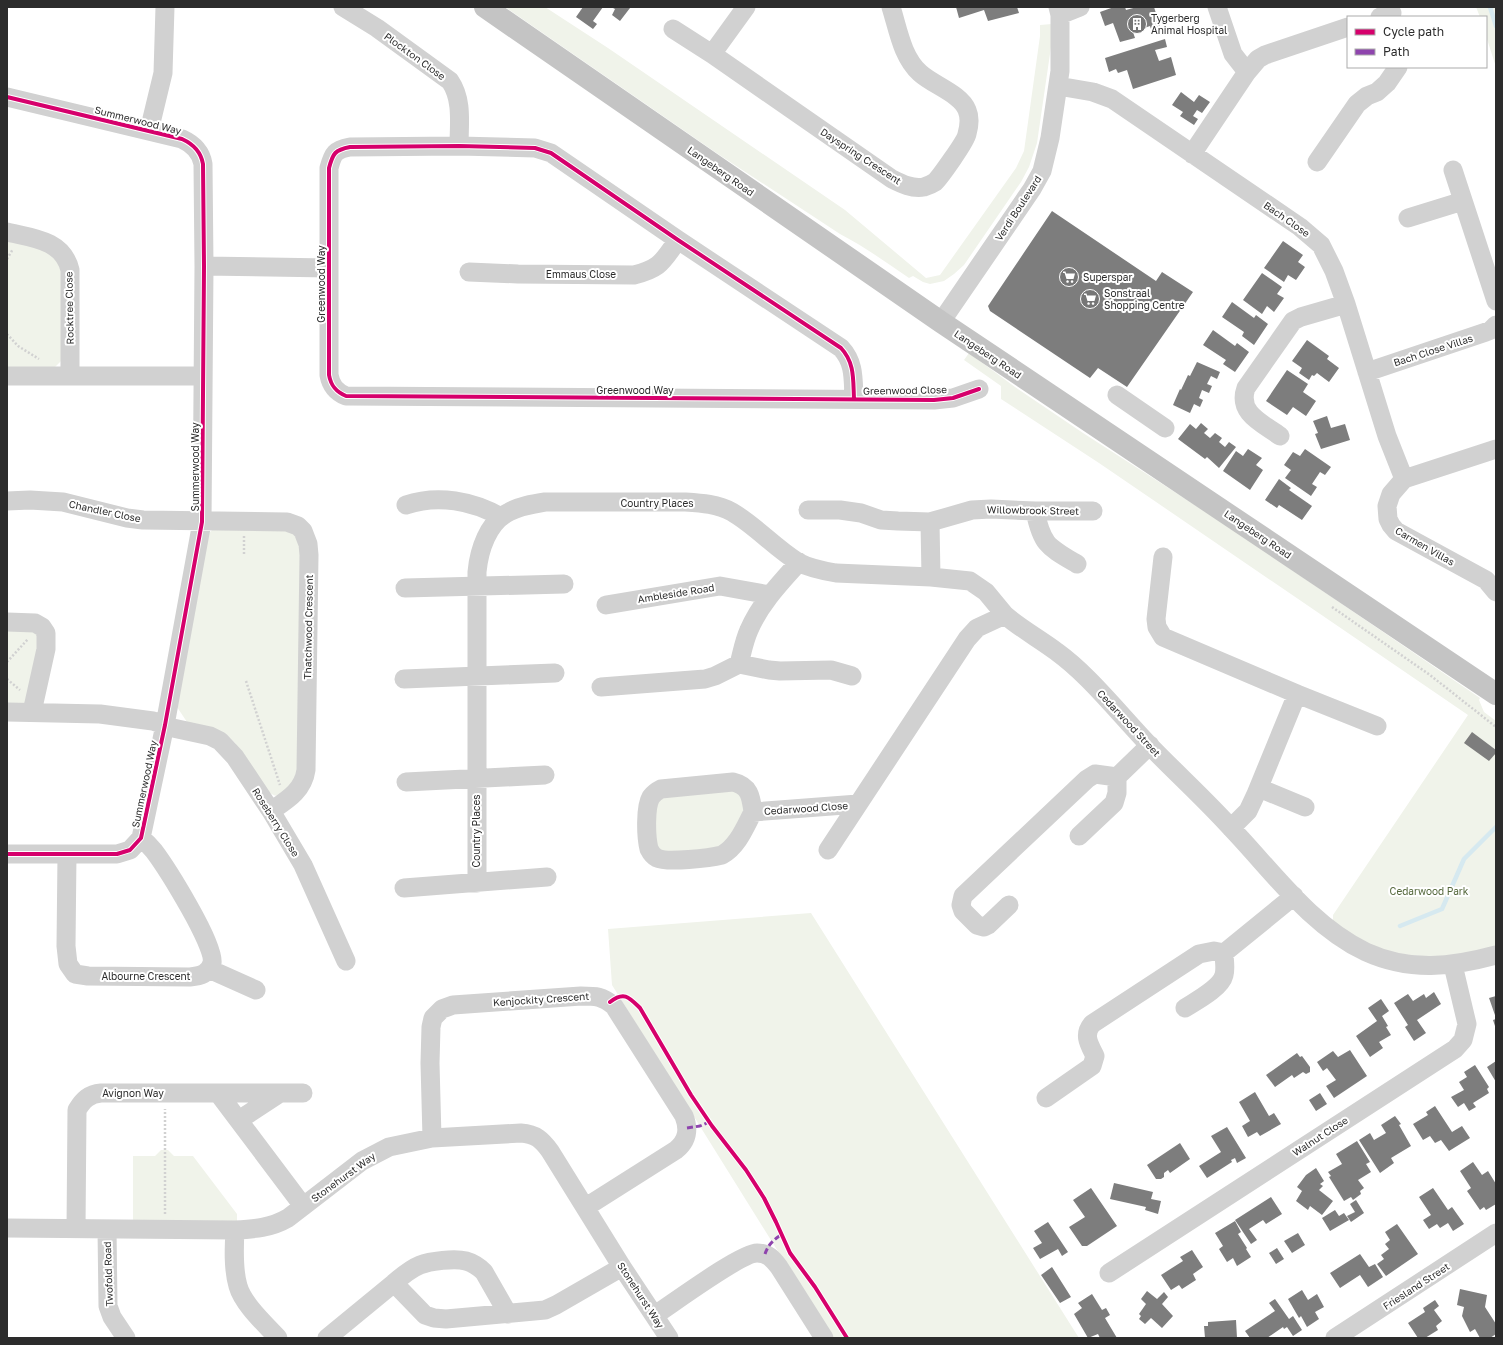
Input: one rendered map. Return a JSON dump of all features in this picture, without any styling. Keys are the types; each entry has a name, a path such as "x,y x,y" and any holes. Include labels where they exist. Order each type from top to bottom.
{"main road":[{"name":"Langeberg Road","path":"485,7 941,322 1496,694"}],"street":[{"path":"150,131 164,73 165,7"},
{"name":"Plockton Close","path":"343,7 377,28 450,81 455,88 458,98 459,146"},
{"path":"712,54 746,7"},
{"name":"Dayspring Crescent","path":"673,29 712,54 892,179 916,188 925,187 934,182 967,136 967,110 959,98 919,72 908,59 891,7"},
{"path":"1059,11 1080,7"},
{"path":"1217,7 1233,54 1247,72"},
{"name":"Verdi Boulevard","path":"941,322 1042,172 1050,138 1058,86 1061,53 1059,11"},
{"path":"1192,154 1247,72 1258,59 1265,55 1347,27"},
{"path":"1317,162 1357,104 1387,84 1397,68"},
{"name":"Bach Close","path":"1058,86 1093,92 1112,99 1300,227 1317,242 1329,259 1346,304 1387,436 1404,479"},
{"name":"Summerwood Way","path":"7,97 187,141 195,148 202,159 204,266 202,522 165,725 141,838 130,850 121,854 7,854"},
{"name":"Greenwood Way","path":"459,146 535,148 551,152 678,240 841,348 850,359 854,372 854,399 346,396 336,391 330,381 329,168 332,156 339,149 350,147 459,146"},
{"path":"1453,170 1496,301"},
{"path":"1408,218 1462,201"},
{"name":"Rocktree Close","path":"7,232 48,242 62,252 67,260 70,270 70,376"},
{"name":"Emmaus Close","path":"469,272 634,275 649,271 660,265 678,240"},
{"name":"Greenwood Way","path":"204,266 329,268"},
{"path":"1280,436 1247,410 1244,401 1246,388 1293,321 1301,317 1346,304"},
{"name":"Bach Close Villas","path":"1367,372 1486,332 1496,325"},
{"path":"7,376 203,376"},
{"name":"Greenwood Close","path":"854,399 934,400 953,398 979,389"},
{"path":"1117,395 1165,428"},
{"path":"1404,479 1496,449"},
{"name":"Carmen Villas","path":"1404,479 1391,494 1387,511 1391,525 1396,531 1406,538 1493,583"},
{"name":"Chandler Close","path":"7,501 30,500 63,502 143,520 202,522"},
{"path":"406,505 427,500 458,501 473,505 501,517"},
{"name":"Country Places","path":"476,883 476,586 478,561 482,543 501,517 508,512 529,504 545,502 703,503 732,511 799,562 822,571 961,579"},
{"name":"Willowbrook Street","path":"808,510 840,510 861,513 881,520 898,522 930,522 972,510 1093,511"},
{"path":"1035,511 1039,529 1044,540 1051,549 1077,564"},
{"name":"Thatchwood Crescent","path":"202,522 287,522 298,526 306,536 309,554 306,770 300,789 271,811"},
{"path":"930,522 931,577"},
{"path":"1163,557 1156,619 1163,637 1377,726"},
{"path":"739,664 748,631 770,595 799,562"},
{"name":"Cedarwood Street","path":"961,579 970,581 986,592 1005,615 1016,625 1070,662 1231,828 1294,896 1329,929 1341,938 1368,953 1400,963 1418,965 1453,965 1496,955"},
{"path":"405,588 564,584"},
{"name":"Ambleside Road","path":"606,605 720,586 770,595"},
{"path":"828,850 967,639 977,628 1005,615"},
{"path":"7,622 35,623 40,625 46,633 47,643 32,712"},
{"path":"601,687 705,679 739,664 775,671 831,670 852,676"},
{"path":"404,679 555,673"},
{"path":"1231,828 1248,811 1259,788 1297,694"},
{"name":"Roseberry Close","path":"7,712 100,714 153,721 210,736 220,741 235,757 271,811 303,866 346,961"},
{"path":"1079,836 1114,802 1117,792 1117,777 1150,745"},
{"path":"1009,905 984,927 977,925 963,911 961,905 963,896 1086,779 1095,774 1117,777"},
{"path":"406,782 545,775"},
{"name":"Cedarwood Close","path":"733,782 746,788 750,796 754,812 735,845 722,855 670,860 656,858 651,854 647,843 649,801 655,792 661,789 733,782"},
{"path":"1259,788 1305,807"},
{"name":"Cedarwood Close","path":"754,812 858,804"},
{"path":"141,838 160,860 198,923 212,958 209,969 256,990"},
{"name":"Albourne Crescent","path":"68,854 66,946 68,964 75,974 88,976 190,977 202,975 209,969"},
{"name":"Country Places","path":"404,888 547,878"},
{"path":"1224,953 1294,896"},
{"path":"1046,1098 1092,1066 1095,1056 1087,1041 1087,1031 1092,1024 1199,954 1214,951 1224,953"},
{"path":"1185,1008 1216,987 1222,980 1224,975 1224,953"},
{"name":"Walnut Close","path":"1109,1273 1455,1049 1463,1040 1467,1024 1453,965"},
{"name":"Kenjockity Crescent","path":"432,1138 430,1036 433,1018 442,1009 453,1005 580,996 592,996 607,1000 614,1006 684,1116 688,1132 686,1139 676,1150 586,1207"},
{"name":"Avignon Way","path":"76,1229 76,1116 80,1105 89,1096 101,1093 303,1093"},
{"path":"218,1093 303,1206"},
{"path":"239,1120 280,1093"},
{"name":"Stonehurst Way","path":"7,1228 235,1230 271,1226 278,1224 362,1162 380,1151 406,1142 432,1138 530,1133 543,1141 550,1151 622,1267 669,1338"},
{"name":"Twofold Road","path":"107,1229 108,1306 112,1317 126,1338"},
{"path":"235,1230 235,1260 238,1286 246,1301 278,1338"},
{"name":"Friesland Street","path":"1335,1338 1496,1233"},
{"path":"655,1315 735,1262 755,1253 765,1254 780,1267 824,1338"},
{"path":"327,1338 413,1269 420,1265 430,1263 465,1260 478,1267 484,1272 508,1314"},
{"path":"394,1283 425,1315 434,1318 446,1319 545,1310 622,1267"}],"path":[{"path":"7,334 18,346 42,361"},
{"path":"7,662 40,625"},
{"path":"246,681 281,789 288,799"},
{"path":"164,1229 165,1093"}],"green space":[{"path":"505,7 545,7 608,48 845,210 926,278 940,275 1016,168 1024,151 1040,36 1040,25 1052,24 1052,40 1037,143 1029,167 1021,182 964,265 944,281 930,284 913,276 909,278 840,234 718,154"},
{"path":"1476,7 1496,7 1496,67 1487,39 1487,16 1480,16"},
{"path":"7,239 45,247 61,261 62,360 55,367 7,369"},
{"name":"Cedarwood Park","path":"969,353 1015,387 1083,433 1226,525 1480,698 1479,700 1484,712 1496,721 1496,947 1443,958 1390,953 1365,943 1333,923 1333,915 1468,715 1099,463 1001,399 1001,386 964,360"},
{"path":"288,527 300,535 300,777 278,796 271,794 259,783 235,743 226,734 189,725 175,704 209,533 212,530"},
{"path":"7,628 31,628 41,636 26,702 7,706"},
{"path":"739,788 747,810 725,848 661,853 653,842 657,797"},
{"path":"811,913 1079,1338 832,1338 612,985 608,929"},
{"path":"161,1150 168,1150 174,1156 193,1156 237,1214 237,1221 133,1221 133,1156 155,1156"}],"building":[{"path":"583,7 603,7 593,21 597,24 593,29 576,17"},
{"path":"611,7 630,8 620,21 612,15 615,9"},
{"path":"956,7 1017,7 1019,13 988,21 984,10 959,18"},
{"name":"Tygerberg Animal Hospital","path":"1114,7 1125,7 1126,10 1137,7 1154,7 1160,26 1151,29 1150,26 1133,32 1135,38 1120,42 1113,23 1105,26 1100,12"},
{"path":"1165,39 1167,47 1155,50 1159,61 1171,57 1176,75 1133,89 1127,70 1118,73 1116,69 1109,72 1105,58"},
{"path":"1181,92 1194,102 1199,95 1210,102 1202,113 1197,110 1193,116 1198,119 1194,125 1180,116 1183,112 1172,105"},
{"name":"Sonstraal Shopping Centre","path":"1052,211 1156,281 1162,272 1193,292 1127,387 1098,368 1090,378 990,311 988,306"},
{"path":"1283,241 1303,255 1298,262 1305,267 1296,280 1288,275 1284,282 1264,268"},
{"path":"1262,273 1282,287 1277,294 1284,298 1274,312 1267,306 1262,314 1243,300"},
{"path":"1232,302 1254,318 1256,315 1268,324 1254,345 1242,336 1244,332 1222,317"},
{"path":"1213,330 1235,346 1237,343 1249,352 1235,372 1223,364 1226,360 1203,345"},
{"path":"1307,340 1329,356 1327,359 1339,368 1329,382 1317,373 1314,376 1312,375 1309,380 1299,373 1302,368 1292,361"},
{"path":"1197,362 1220,372 1217,379 1211,376 1207,384 1212,386 1209,393 1202,390 1199,398 1203,400 1200,407 1194,404 1190,413 1173,405 1180,389 1181,390 1188,375 1190,376"},
{"path":"1287,370 1308,384 1303,392 1316,401 1306,416 1293,407 1287,415 1266,401"},
{"path":"1327,416 1331,428 1345,424 1350,440 1321,449 1315,434 1318,433 1313,421"},
{"path":"1201,423 1208,429 1204,433 1210,438 1215,433 1222,438 1219,442 1225,447 1229,442 1236,447 1219,468 1207,457 1205,459 1178,439 1190,424 1196,429"},
{"path":"1248,449 1262,458 1256,465 1263,470 1250,490 1223,471 1236,451 1243,456"},
{"path":"1305,449 1331,467 1325,475 1320,472 1312,484 1317,487 1311,496 1285,478 1291,470 1284,465 1293,452 1300,456"},
{"path":"1279,479 1291,488 1289,490 1312,506 1302,520 1279,505 1277,508 1265,500"},
{"path":"1472,732 1496,750 1496,753 1489,761 1464,743"},
{"path":"1434,992 1441,1004 1417,1020 1426,1033 1414,1041 1405,1027 1408,1025 1394,1003 1408,994 1413,1001 1424,994 1426,998"},
{"path":"1496,996 1496,1018 1489,998"},
{"path":"1381,999 1389,1011 1382,1016 1391,1035 1379,1042 1383,1048 1370,1057 1356,1036 1377,1021 1368,1008"},
{"path":"1496,1019 1496,1029 1493,1020"},
{"path":"1350,1050 1367,1076 1334,1098 1326,1086 1336,1080 1327,1068 1323,1071 1317,1062 1333,1051 1338,1057"},
{"path":"1297,1053 1300,1057 1302,1056 1310,1067 1310,1072 1306,1074 1303,1072 1294,1078 1292,1075 1275,1087 1266,1075"},
{"path":"1496,1061 1496,1082 1487,1067"},
{"path":"1475,1065 1489,1087 1487,1089 1489,1093 1473,1103 1476,1107 1469,1111 1464,1103 1458,1107 1451,1097 1464,1090 1459,1082 1467,1077 1464,1072"},
{"path":"1255,1092 1269,1116 1274,1113 1281,1124 1260,1136 1257,1132 1248,1137 1242,1126 1250,1121 1239,1102"},
{"path":"1320,1093 1327,1104 1316,1111 1309,1100"},
{"path":"1435,1106 1452,1132 1462,1126 1470,1138 1449,1151 1441,1140 1435,1143 1430,1136 1423,1140 1413,1124 1428,1115 1426,1112"},
{"path":"1395,1116 1401,1124 1399,1125 1411,1146 1391,1158 1394,1163 1380,1173 1359,1140 1370,1133 1374,1140 1386,1133 1381,1125"},
{"path":"1227,1127 1246,1158 1237,1163 1235,1158 1231,1160 1232,1162 1207,1178 1199,1166 1221,1152 1211,1136"},
{"path":"1357,1141 1370,1162 1366,1164 1371,1172 1358,1180 1364,1188 1360,1191 1361,1194 1353,1200 1351,1197 1344,1201 1329,1177 1331,1176 1328,1172 1342,1164 1336,1154"},
{"path":"1180,1143 1190,1159 1170,1173 1168,1170 1164,1173 1164,1177 1161,1179 1156,1179 1147,1165"},
{"path":"1473,1162 1482,1175 1488,1171 1496,1184 1496,1204 1486,1210 1484,1207 1480,1210 1467,1191 1471,1188 1460,1171"},
{"path":"1316,1168 1324,1181 1320,1184 1323,1186 1319,1190 1333,1201 1322,1215 1310,1206 1308,1210 1296,1201 1302,1191 1297,1187 1306,1175"},
{"path":"1114,1183 1153,1192 1151,1199 1161,1201 1158,1214 1145,1210 1146,1207 1110,1199"},
{"path":"1091,1188 1117,1226 1087,1246 1082,1246 1069,1227 1085,1217 1073,1200"},
{"path":"1433,1188 1448,1210 1452,1207 1464,1224 1453,1231 1448,1223 1440,1228 1437,1224 1429,1229 1423,1220 1431,1215 1419,1197"},
{"path":"1271,1197 1282,1214 1266,1224 1263,1220 1249,1229 1257,1240 1251,1244 1235,1220"},
{"path":"1356,1200 1364,1213 1351,1222 1347,1216 1355,1212 1350,1204"},
{"path":"1335,1210 1339,1216 1344,1213 1349,1220 1330,1231 1322,1218"},
{"path":"1235,1221 1241,1232 1238,1234 1251,1257 1237,1266 1233,1258 1227,1262 1219,1249 1223,1246 1215,1233"},
{"path":"1048,1222 1068,1252 1062,1256 1058,1249 1040,1259 1033,1248 1042,1243 1034,1231"},
{"path":"1397,1224 1418,1254 1386,1276 1377,1264 1384,1259 1381,1255 1389,1249 1385,1244 1390,1240 1385,1232"},
{"path":"1298,1233 1305,1245 1292,1253 1284,1241"},
{"path":"1277,1248 1284,1259 1276,1264 1269,1253"},
{"path":"1192,1250 1203,1267 1193,1274 1196,1280 1182,1289 1179,1285 1171,1290 1161,1275 1183,1261 1180,1257"},
{"path":"1360,1254 1369,1267 1375,1264 1383,1277 1368,1287 1360,1275 1340,1288 1330,1273"},
{"path":"1052,1267 1071,1297 1060,1303 1041,1275"},
{"path":"1460,1289 1487,1295 1485,1307 1496,1324 1496,1334 1490,1338 1480,1338 1475,1329 1470,1332 1462,1316 1464,1307 1457,1305"},
{"path":"1302,1290 1308,1300 1317,1294 1324,1307 1315,1312 1319,1319 1307,1327 1301,1316 1299,1318 1288,1299"},
{"path":"1147,1291 1157,1299 1164,1292 1168,1297 1162,1304 1173,1316 1162,1328 1151,1318 1145,1324 1139,1319 1141,1316 1139,1314 1146,1304 1141,1299"},
{"path":"1092,1294 1102,1310 1106,1308 1110,1315 1105,1318 1117,1338 1100,1338 1098,1334 1088,1338 1074,1314 1082,1308 1078,1303"},
{"path":"1275,1299 1289,1319 1293,1316 1302,1330 1293,1336 1287,1327 1284,1329 1283,1327 1267,1338 1250,1338 1245,1331 1275,1311 1269,1303"},
{"path":"1435,1300 1439,1306 1434,1310 1442,1321 1436,1326 1438,1330 1425,1338 1418,1338 1408,1323 1425,1312 1423,1308"},
{"path":"1236,1320 1237,1338 1205,1338 1204,1326 1208,1326 1208,1322"}],"waterway":[{"path":"1490,7 1496,26"},
{"path":"1400,926 1442,909 1464,859 1496,827"}],"marked path":[{"path":"687,1128 700,1126 709,1122"},
{"path":"765,1254 771,1243 781,1235"}],"cycle path":[{"path":"7,97 182,139 190,143 198,152 203,164 204,266 202,522 165,725 141,838 130,850 117,854 7,854"},
{"path":"854,399 851,366 846,354 841,348 678,240 551,153 535,148 459,146 350,147 341,149 333,156 329,168 329,375 334,388 339,393 346,396 934,400 953,398 979,389"},
{"path":"610,1002 623,996 629,998 640,1008 691,1095 712,1126 746,1170 764,1198 790,1253 815,1287 847,1338"}],"place":[{"name":"Tygerberg Animal Hospital","path":"1137,24"},
{"name":"Superspar","path":"1069,277"},
{"name":"Sonstraal Shopping Centre","path":"1090,299"}]}
